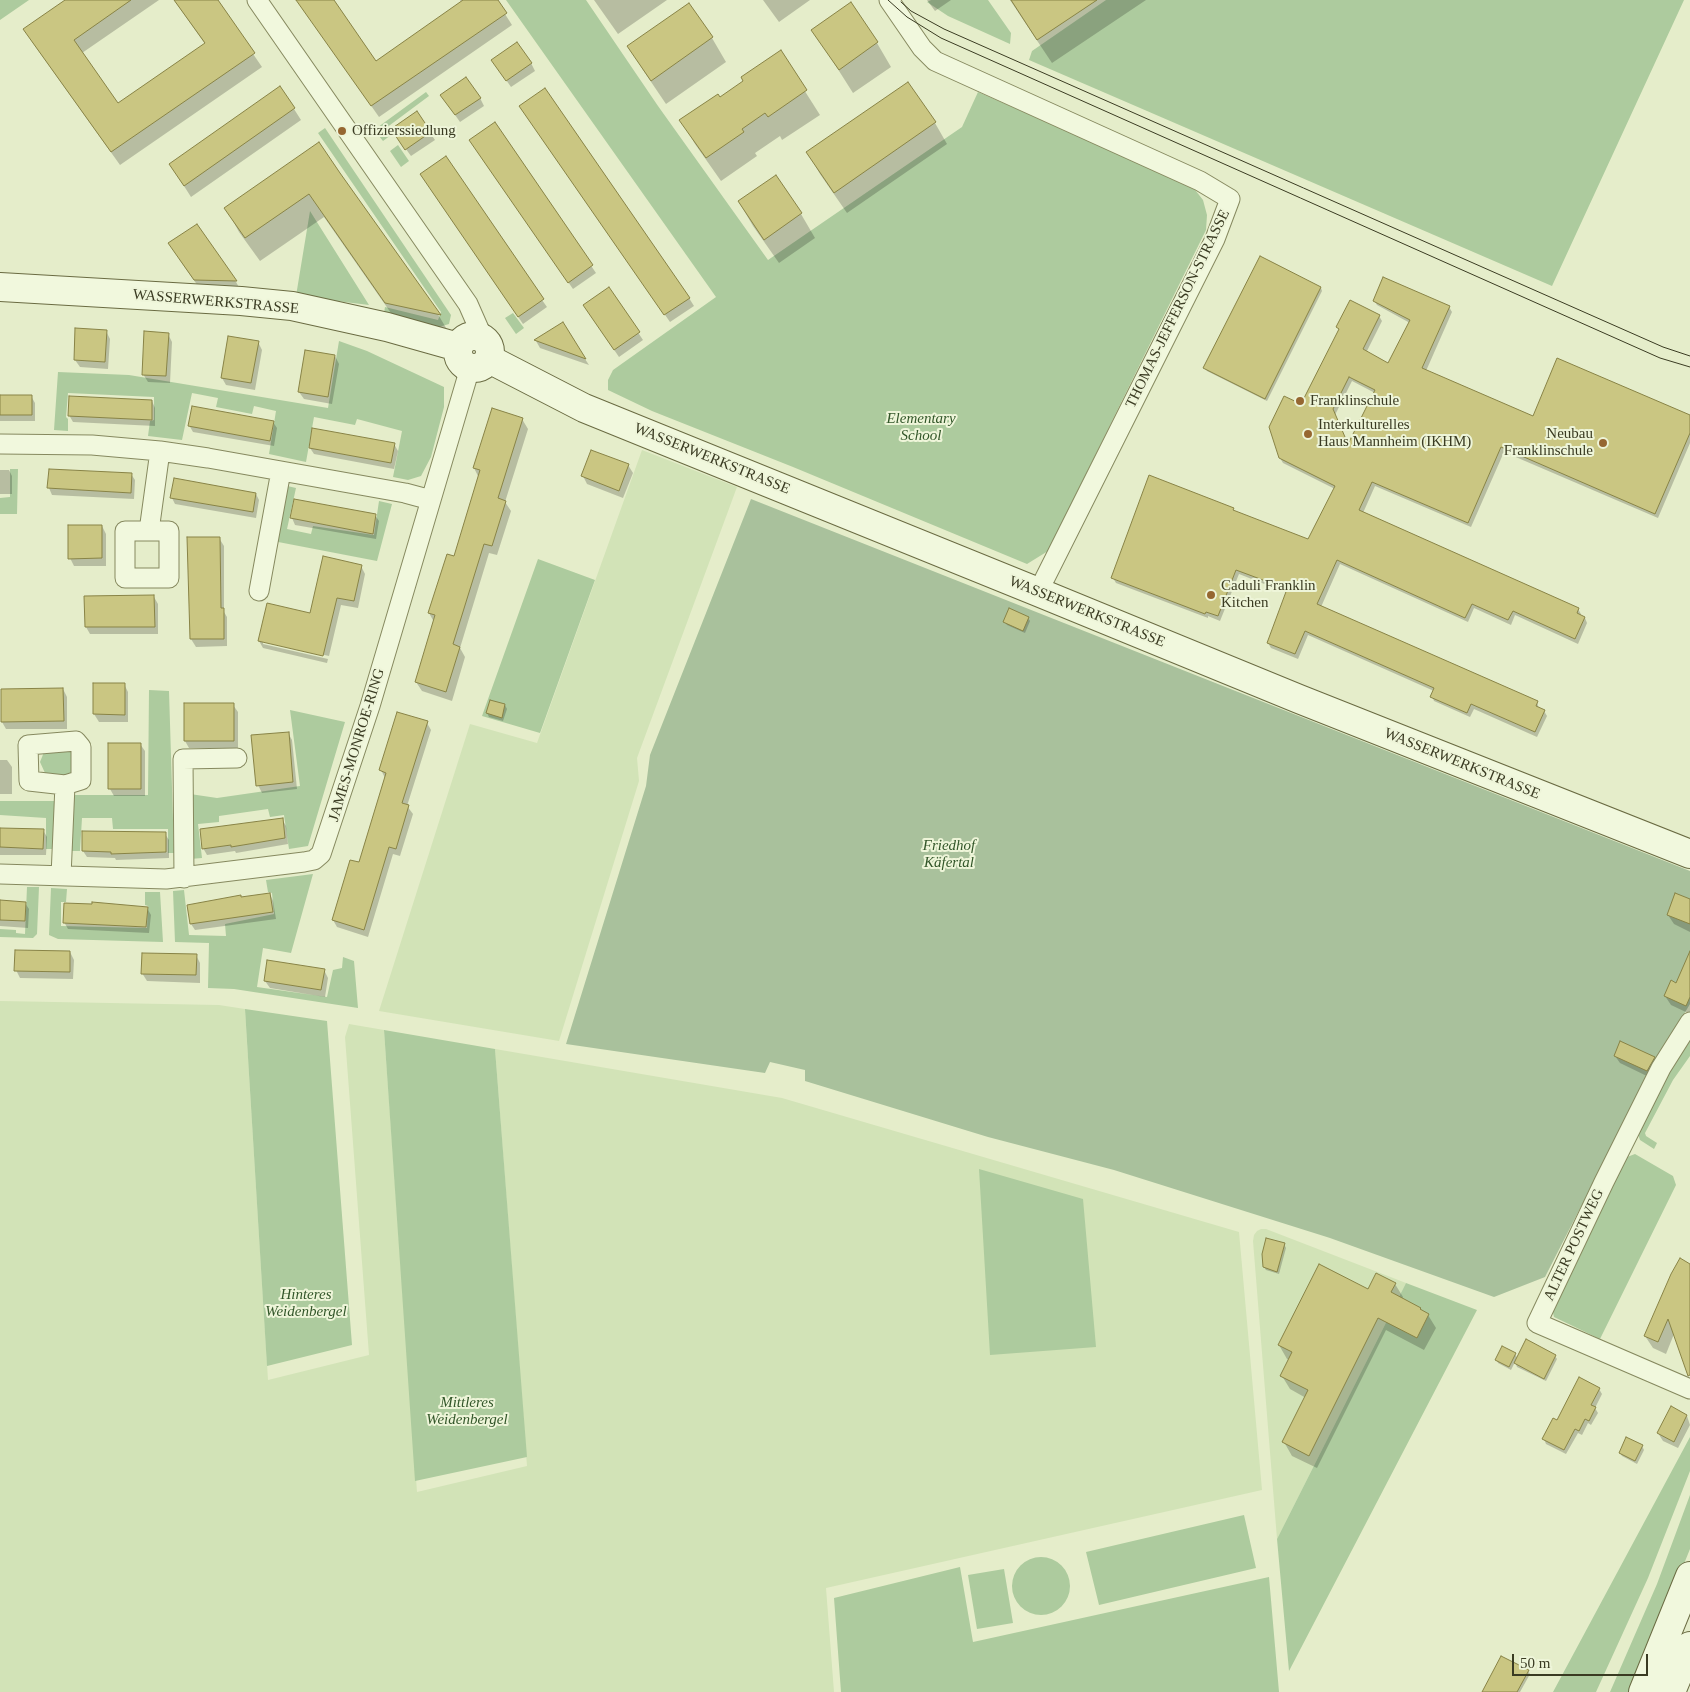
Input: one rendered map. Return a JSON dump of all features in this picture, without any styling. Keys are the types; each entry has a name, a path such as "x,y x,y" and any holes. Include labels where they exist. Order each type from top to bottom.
{"street":[{"path":"257,0 468,304 480,329 474,353"},
{"name":"THOMAS-JEFFERSON-STRASSE","path":"889,0 922,48 936,62 1200,181 1230,200 1215,239 1038,592"},
{"name":"WASSERWERKSTRASSE","path":"0,287 241,301 292,306 387,328 474,353 584,408 1299,699 1687,846"},
{"name":"JAMES-MONROE-RING","path":"0,874 151,879 184,878 304,862 314,860 321,854 370,706 474,353"},
{"path":"0,444 92,445 160,451 405,493 431,500"},
{"path":"149,531 160,451"},
{"path":"259,591 281,471"},
{"path":"184,878 183,759 237,758"},
{"path":"61,876 65,785"},
{"name":"ALTER POSTWEG","path":"1690,1022 1661,1068 1537,1322 1690,1389"},
{"path":"1643,1692 1690,1576"},
{"path":"1671,1692 1690,1646"}],"green space":[{"path":"0,0 29,0 0,20"},
{"name":"Elementary School","path":"506,0 586,0 658,106 768,260 962,127 978,92 1192,186 1203,200 1207,215 1206,230 1048,551 1027,564 652,411 608,390 608,380 613,370 716,297"},
{"path":"931,0 988,0 1011,33 1010,44 948,16 927,2"},
{"path":"1106,0 1684,0 1552,286 1029,60 1032,51"},
{"path":"426,92 429,96 386,128 391,135 383,141 374,130"},
{"path":"325,128 451,315 449,324 439,327 384,313 385,307 438,320 441,312 318,133"},
{"path":"398,145 409,161 401,167 390,151"},
{"path":"310,211 369,305 296,296"},
{"path":"513,313 524,328 516,334 505,318"},
{"path":"339,341 367,351 444,387 444,407 431,457 421,476 408,480 393,477 402,431 357,419 355,425 314,417 306,462 269,454 276,411 254,406 252,414 216,407 218,398 192,393 182,440 148,436 150,421 154,420 154,397 68,393 66,417 68,419 68,431 54,430 58,372 129,375 328,408"},
{"path":"642,450 737,487 637,758 639,781 559,1041 379,1011 470,724 537,743"},
{"path":"10,469 18,469 17,514 0,514 0,498 10,497"},
{"path":"283,485 296,488 287,529 311,534 313,526 374,535 379,501 392,504 377,561 273,541"},
{"name":"Friedhof Käfertal","path":"751,499 1690,871 1690,1004 1649,1073 1545,1277 1494,1297 1330,1238 1114,1170 988,1137 805,1081 805,1070 770,1062 765,1073 566,1044 646,786 650,755"},
{"path":"538,559 595,580 540,733 482,716"},
{"path":"149,690 169,691 174,853 168,853 168,829 113,829 112,818 82,818 80,851 69,851 70,795 148,795"},
{"path":"290,710 345,722 308,846 289,849 284,815 270,817 268,809 219,816 219,822 198,824 202,858 190,859 190,794 217,798 300,786"},
{"path":"52,748 74,751 73,773 59,776 45,773 40,762 44,752"},
{"path":"0,801 58,801 56,849 46,849 46,818 0,815"},
{"path":"313,874 291,953 263,948 257,987 327,997 333,970 342,968 343,957 354,961 358,1008 234,989 208,988 209,943 175,942 173,891 184,890 189,935 226,936 225,924 274,914 272,893 268,892 266,880"},
{"path":"27,887 39,887 37,934 33,938 0,937 0,929 16,930 16,933 25,934"},
{"path":"51,888 67,889 66,902 61,902 61,926 147,928 148,906 145,905 145,892 160,892 163,942 58,939 49,935"},
{"path":"0,1001 219,1005 245,1009 268,1380 369,1355 345,1037 349,1024 384,1030 417,1492 527,1466 495,1049 782,1098 1239,1232 1262,1490 826,1588 834,1692 0,1692"},
{"name":"Hinteres Weidenbergel","path":"245,1009 327,1021 352,1345 267,1366"},
{"name":"Mittleres Weidenbergel","path":"384,1030 495,1049 527,1457 415,1481"},
{"path":"1690,1041 1690,1056 1673,1080 1645,1133 1646,1136 1657,1143 1654,1149 1640,1140 1638,1134 1668,1074"},
{"path":"1635,1154 1673,1176 1676,1185 1600,1339 1554,1317 1552,1308 1627,1157"},
{"path":"979,1169 1083,1199 1096,1347 990,1355"},
{"path":"1261,1229 1266,1229 1406,1283 1277,1539 1253,1241 1254,1235"},
{"path":"1406,1283 1477,1310 1289,1671 1277,1539"},
{"path":"1690,1437 1690,1471 1648,1578 1596,1692 1553,1692"},
{"path":"1690,1495 1690,1549 1632,1692 1610,1692 1657,1584"},
{"path":"1244,1515 1256,1568 1099,1605 1086,1552"},
{"path":"1041,1557 1057,1562 1065,1570 1070,1586 1065,1602 1057,1610 1041,1615 1025,1610 1017,1602 1012,1586 1017,1570 1025,1562"},
{"path":"960,1567 973,1642 1269,1577 1279,1692 841,1692 834,1598"},
{"path":"1004,1569 1013,1623 977,1629 968,1575"}],"building":[{"path":"65,0 131,0 74,40 118,103 205,43 174,0 218,0 255,53 111,152 23,29"},
{"path":"296,0 334,0 376,61 463,0 498,0 507,13 371,106"},
{"path":"1011,0 1097,0 1037,40"},
{"path":"851,2 878,42 839,70 811,30"},
{"path":"689,3 713,37 651,81 627,46"},
{"path":"517,42 532,63 506,81 491,60"},
{"path":"781,50 807,90 768,117 765,113 742,129 744,132 706,158 679,120 718,94 720,97 743,81 741,77"},
{"path":"466,77 481,98 455,115 440,95"},
{"path":"908,82 936,122 834,193 806,152"},
{"path":"280,86 295,108 184,186 169,164"},
{"path":"545,88 690,298 664,315 519,106"},
{"path":"417,111 431,132 405,150 391,129"},
{"path":"495,122 593,265 568,283 469,140"},
{"path":"319,142 441,315 385,303 309,194 245,238 224,208"},
{"path":"446,156 544,299 518,317 420,174"},
{"path":"776,175 802,213 764,240 738,201"},
{"path":"197,224 237,281 194,280 168,243"},
{"path":"1260,256 1321,287 1265,399 1203,368"},
{"path":"1383,277 1450,306 1422,368 1533,416 1557,358 1690,415 1690,433 1655,514 1501,447 1468,523 1372,482 1359,510 1579,608 1577,613 1585,617 1575,639 1513,611 1508,620 1472,604 1465,618 1337,560 1317,604 1538,701 1536,706 1545,710 1535,732 1471,704 1467,713 1430,697 1434,688 1305,631 1295,654 1267,643 1287,589 1236,570 1218,616 1206,612 1205,614 1111,578 1149,475 1308,539 1335,486 1279,458 1269,427 1284,396 1301,404 1339,329 1336,327 1350,300 1380,315 1363,349 1388,363 1410,320 1373,301","holes":["1349,377 1375,390 1348,444 1333,409"]},
{"path":"609,287 640,332 614,350 583,305"},
{"path":"563,322 586,359 534,340"},
{"path":"75,328 107,330 105,362 74,360"},
{"path":"144,331 169,333 166,376 142,375"},
{"path":"228,336 259,341 251,383 221,378"},
{"path":"305,350 335,355 328,397 298,392"},
{"path":"0,395 32,395 32,415 0,415"},
{"path":"69,396 152,400 152,420 68,416"},
{"path":"192,406 274,421 270,441 188,426"},
{"path":"492,408 523,418 498,498 506,501 492,546 484,544 453,644 460,647 446,692 415,682 435,615 428,613 447,554 454,556 480,470 473,468"},
{"path":"312,428 395,443 391,463 309,448"},
{"path":"591,450 629,464 619,491 581,476"},
{"path":"49,469 132,473 131,493 47,488"},
{"path":"174,478 256,493 253,512 170,498"},
{"path":"294,499 376,514 373,534 290,518"},
{"path":"68,525 102,525 102,558 68,559"},
{"path":"187,537 220,537 221,608 224,608 224,639 190,639"},
{"path":"323,556 362,565 354,601 337,598 323,656 258,641 267,603 310,613"},
{"path":"154,595 155,627 85,627 84,596"},
{"path":"1009,608 1029,617 1023,631 1003,622"},
{"path":"93,683 125,683 125,715 93,714"},
{"path":"63,688 64,721 1,722 1,689"},
{"path":"490,700 505,704 502,718 486,713"},
{"path":"184,703 234,703 234,741 184,741"},
{"path":"397,712 428,721 402,803 409,805 396,849 389,847 364,930 332,920 350,860 359,862 386,773 379,770"},
{"path":"289,732 293,782 256,786 251,735"},
{"path":"108,743 141,743 141,789 108,789"},
{"path":"283,818 285,838 231,847 231,845 202,849 200,829"},
{"path":"0,828 44,829 43,849 0,847"},
{"path":"82,831 166,832 166,852 111,854 111,852 82,851"},
{"path":"270,893 273,912 190,924 187,905 241,895 241,897"},
{"path":"1675,893 1690,899 1690,924 1667,915"},
{"path":"0,900 26,902 25,921 0,920"},
{"path":"92,902 148,907 146,927 63,923 64,903 92,904"},
{"path":"15,950 70,951 70,972 14,971"},
{"path":"1690,951 1690,997 1686,1006 1664,996 1671,980 1676,983"},
{"path":"142,953 197,954 196,975 141,974"},
{"path":"267,960 325,969 321,990 264,981"},
{"path":"1620,1041 1655,1057 1647,1071 1614,1056"},
{"path":"1266,1238 1285,1243 1277,1272 1263,1267 1262,1254"},
{"path":"1680,1258 1690,1264 1690,1375 1688,1376 1668,1319 1658,1342 1644,1336"},
{"path":"1319,1264 1368,1289 1376,1273 1396,1283 1391,1292 1429,1314 1417,1338 1378,1318 1309,1456 1282,1442 1308,1390 1280,1376 1292,1352 1278,1345"},
{"path":"1526,1339 1556,1355 1544,1379 1514,1363"},
{"path":"1502,1346 1516,1353 1509,1367 1495,1360"},
{"path":"1579,1377 1600,1388 1591,1405 1596,1407 1589,1421 1585,1419 1579,1431 1575,1429 1564,1450 1542,1439 1553,1418 1557,1420"},
{"path":"1671,1406 1687,1415 1674,1442 1657,1433"},
{"path":"1626,1437 1643,1445 1635,1461 1619,1453"},
{"path":"1501,1656 1529,1670 1517,1692 1482,1692"}],"tram line":[{"path":"888,0 907,17 941,38 1660,358 1690,367"},
{"path":"901,2 911,11 944,29 1663,347 1690,356"}],"place":[{"name":"Offizierssiedlung","path":"342,131"},
{"name":"Franklinschule","path":"1300,401"},
{"name":"Interkulturelles Haus Mannheim (IKHM)","path":"1308,434"},
{"name":"Neubau Franklinschule","path":"1603,443"},
{"name":"Caduli Franklin Kitchen","path":"1211,595"}]}
